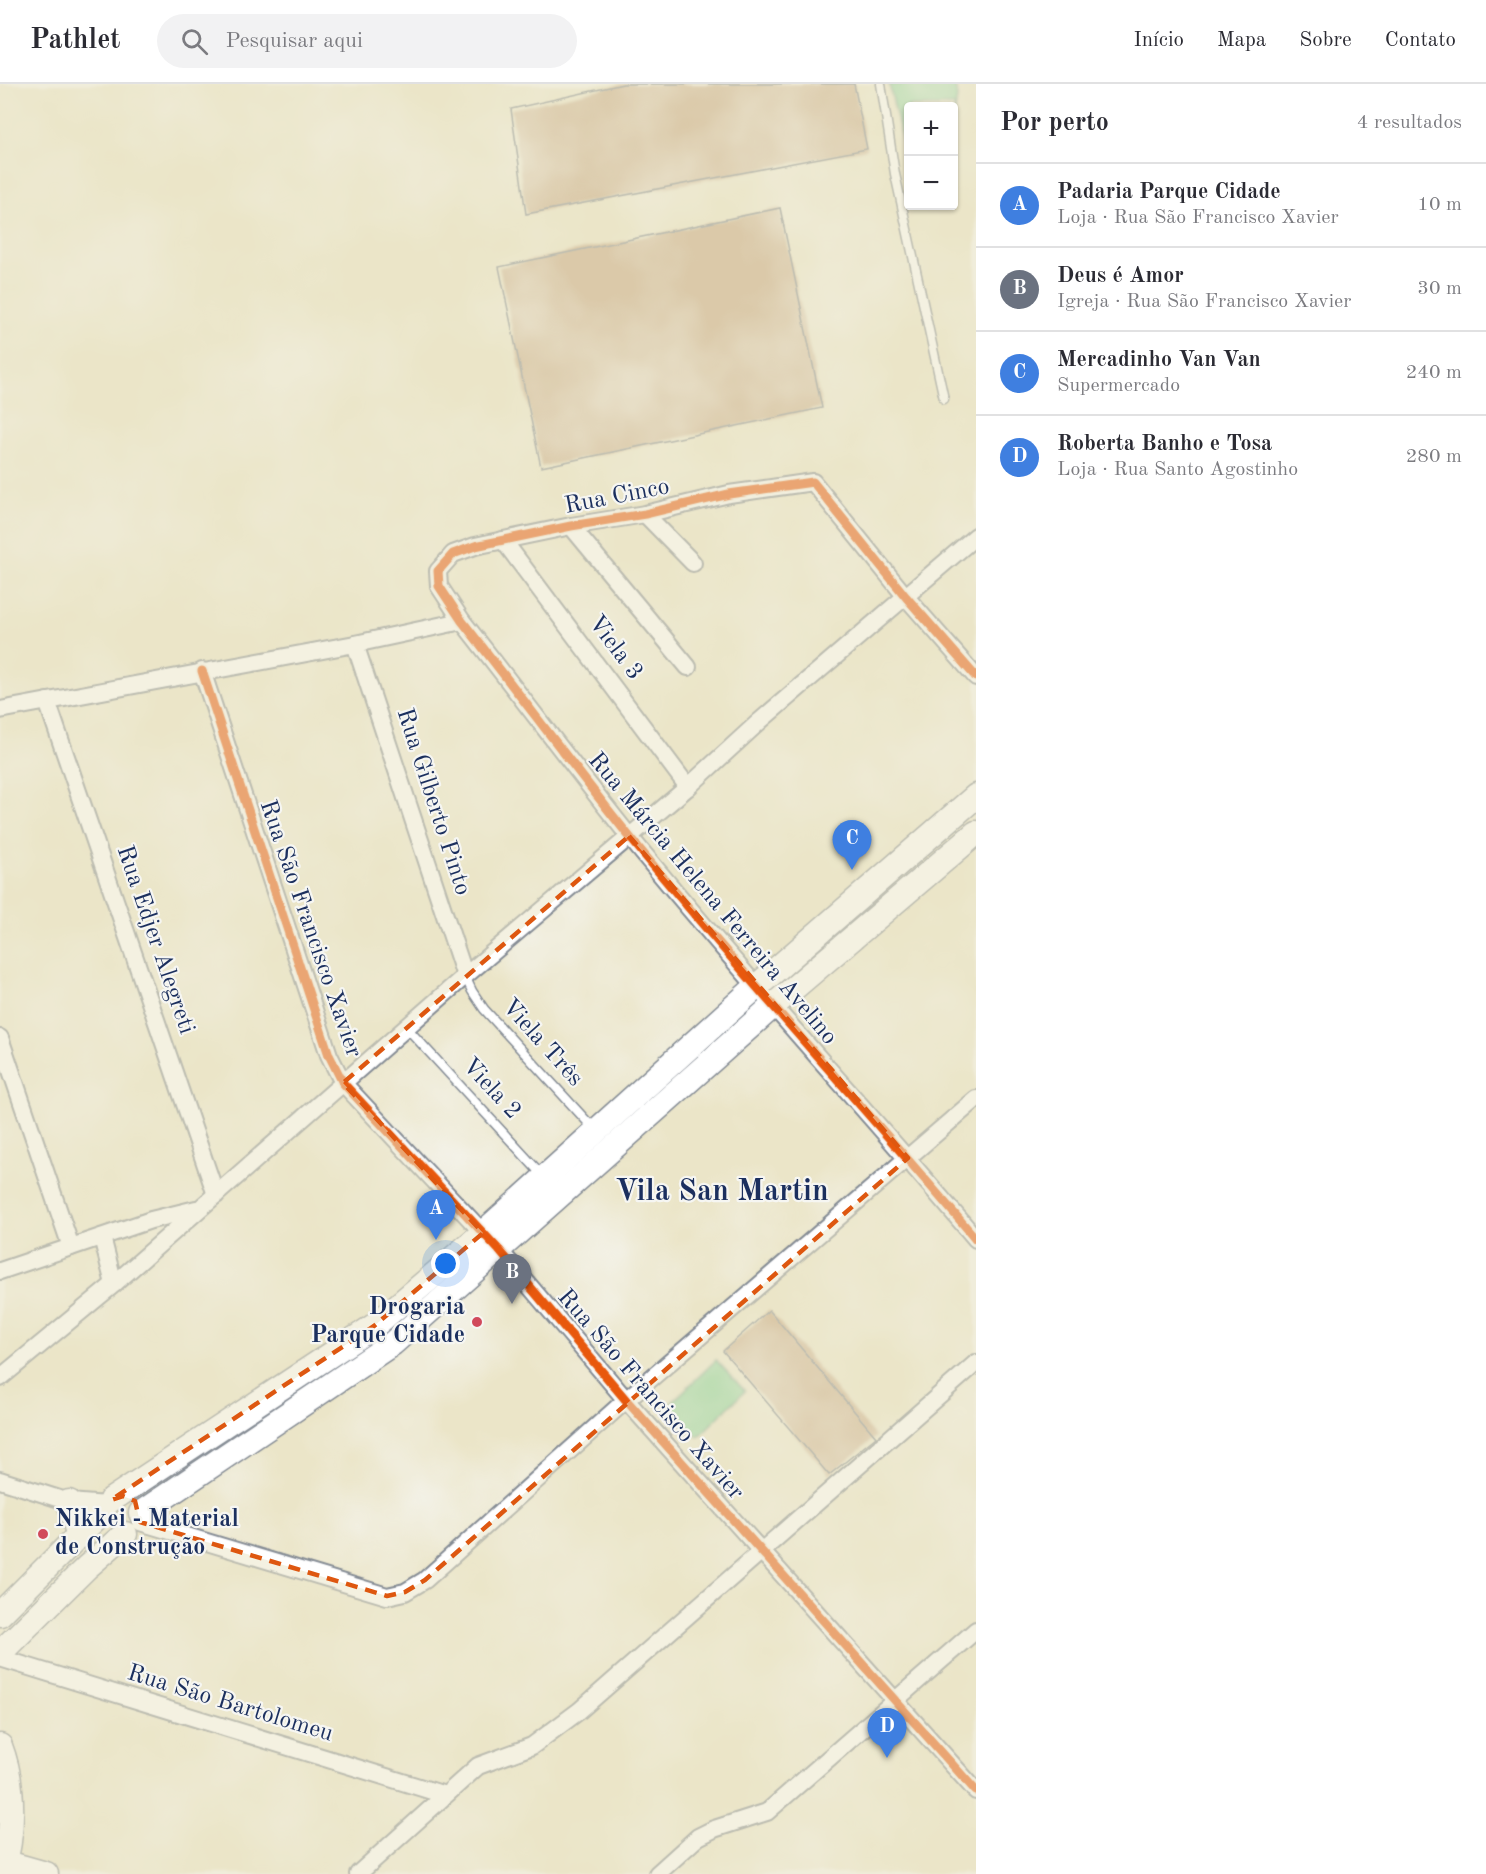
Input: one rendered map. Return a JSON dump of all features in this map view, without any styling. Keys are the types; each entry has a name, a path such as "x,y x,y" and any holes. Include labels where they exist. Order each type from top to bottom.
{"main road":[{"path":"976,796 756,987 545,1178 491,1241 393,1343 136,1523 119,1534 108,1528 105,1522 107,1505 374,1326 491,1241 774,1005 976,832"},
{"path":"0,1614 117,1497 130,1498 139,1506 136,1523 87,1567 0,1653"},
{"path":"69,1502 79,1537"},
{"path":"0,1746 6,1761 12,1812 2,1866 46,1874"}],"street":[{"name":"Rua Cinco","path":"438,571 453,554 475,546 571,526 645,514 729,494 813,482 906,597"},
{"path":"645,514 693,562"},
{"path":"571,526 688,667"},
{"path":"0,1378 114,1284 465,976 688,787 760,721 976,536"},
{"name":"Viela 3","path":"503,540 688,787"},
{"name":"Rua Márcia Helena Ferreira Avelino","path":"438,571 440,586 462,621 629,836 756,987 908,1158 976,1239"},
{"path":"906,597 976,677"},
{"path":"0,710 355,644 462,621"},
{"name":"Rua Gilberto Pinto","path":"355,644 465,976"},
{"name":"Rua São Francisco Xavier","path":"202,671 329,1055 343,1083 491,1241 626,1400 893,1701 976,1791"},
{"name":"Rua Edjer Alegreti","path":"48,701 216,1195"},
{"path":"0,1038 71,1247"},
{"path":"136,1523 387,1596 405,1592 424,1580 626,1400 976,1099"},
{"path":"0,1271 151,1220 200,1208"},
{"path":"102,1237 114,1284"},
{"path":"358,1874 478,1766 532,1746 579,1711 976,1363"},
{"path":"0,1480 69,1502 107,1505"},
{"path":"657,1874 698,1837 714,1829 767,1812 976,1630"},
{"name":"Rua São Bartolomeu","path":"0,1658 445,1795"}],"lane":[{"path":"881,84 894,174 944,399"},
{"name":"Viela Três","path":"465,976 484,1009 597,1132"},
{"name":"Viela 2","path":"407,1028 545,1178"}],"highlighted area":[{"path":"629,836 908,1158 425,1580 405,1592 387,1596 140,1522 135,1501 123,1496 111,1500 374,1326 483,1233 343,1083"}],"green space":[{"path":"889,84 955,84 956,102 904,102 903,145"},
{"path":"716,1360 745,1391 698,1437 668,1406"}],"building":[{"path":"623,84 854,84 867,149 526,214 511,109"},
{"path":"780,208 822,408 541,467 499,267"},
{"path":"769,1310 876,1437 829,1475 723,1351"}],"cycle path":[{"path":"976,677 906,597 813,482 729,494 645,514 571,526 475,546 453,554 438,571 439,586 462,621 629,836 714,938 976,1239"},
{"path":"202,671 329,1055 343,1083 499,1250 626,1400 976,1791"}],"place":[{"name":"Mercadinho Van Van","path":"852,870"},
{"name":"Padaria Parque Cidade","path":"436,1240"},
{"name":"Deus é Amor","path":"512,1304"},
{"name":"Drogaria Parque Cidade","path":"477,1322"},
{"name":"Nikkei - Material de Construção","path":"43,1534"},
{"name":"Roberta Banho e Tosa","path":"887,1758"}],"district":[{"name":"Vila San Martin","path":"722,1192"}]}
